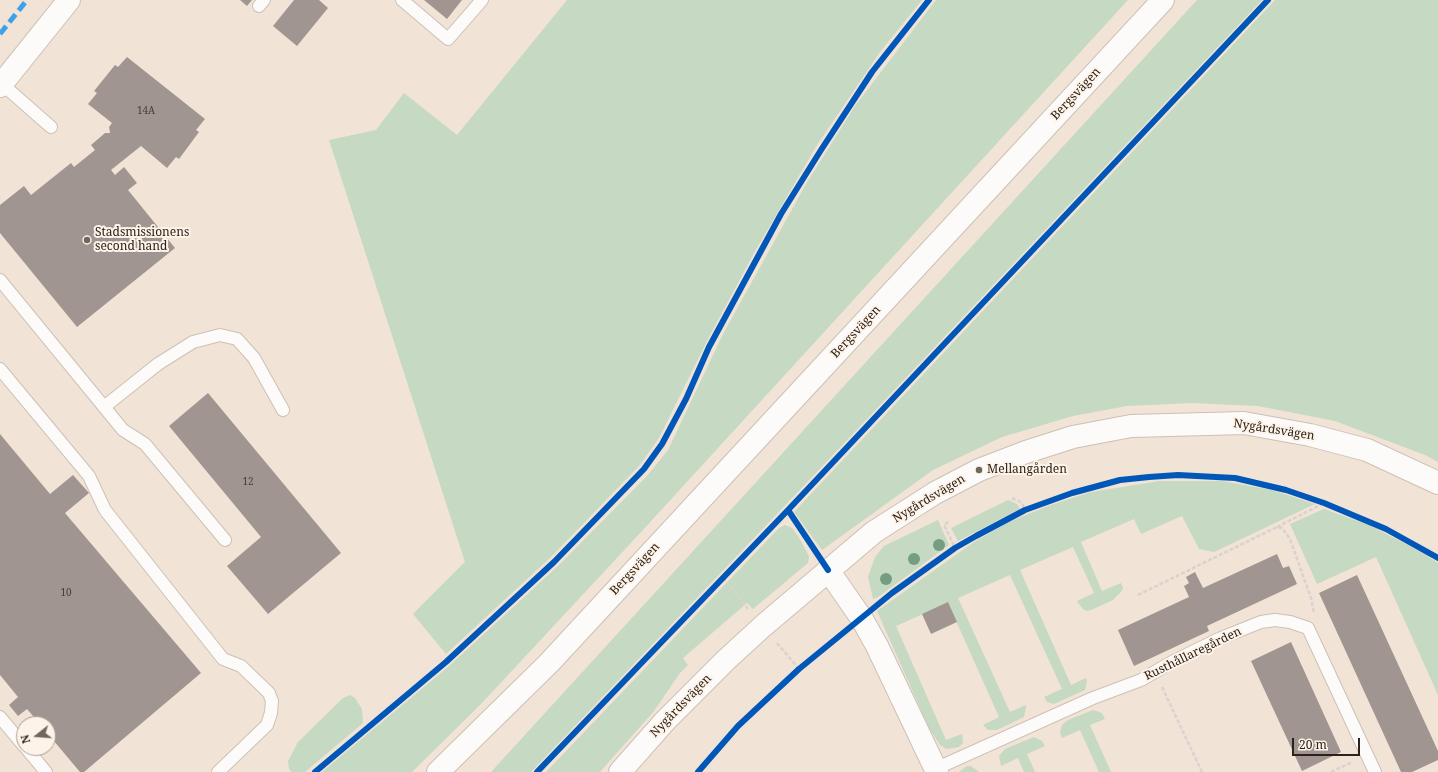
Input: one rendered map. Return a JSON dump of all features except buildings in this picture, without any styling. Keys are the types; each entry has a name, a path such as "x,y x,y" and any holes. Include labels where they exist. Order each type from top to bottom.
{"street":[{"path":"1,85 70,0"},
{"name":"Bergsvägen","path":"438,772 548,663 1163,0"},
{"name":"Nygårdsvägen","path":"620,772 665,721 726,660 763,626 874,532 935,493 979,470 1026,452 1074,437 1131,426 1244,423 1302,434 1367,450 1438,483"},
{"path":"828,570 855,608 877,646 936,770"},
{"name":"Bergsvägen","path":"457,772 548,663"}],"lane":[{"path":"402,0 448,39 482,0"},
{"path":"1,85 51,127"},
{"path":"0,280 123,430 145,444 225,540"},
{"path":"104,408 158,364 193,342 220,335 237,339 254,358 283,410"},
{"path":"0,369 89,476 105,510 223,659 241,666 269,693 272,701 271,713 267,725 218,772"},
{"name":"Rusthållaregården","path":"936,770 1093,698 1122,688 1221,638 1261,622 1275,620 1290,622 1308,628"},
{"path":"1308,628 1375,772"},
{"path":"0,717 16,736"},
{"path":"33,756 46,772"}],"path":[{"path":"1012,498 1019,501 1025,510"},
{"path":"1138,595 1324,503"},
{"path":"948,522 944,525 955,548"},
{"path":"1277,527 1282,528 1290,539 1315,610 1314,619 1308,628"},
{"path":"723,578 747,607"},
{"path":"1154,672 1175,712 1202,772"},
{"path":"1331,772 1367,755"}],"green space":[{"path":"567,0 922,0 880,52 817,145 754,253 708,339 659,438 639,466 552,556 446,654 413,614 465,562 329,140 376,130 404,93 457,135"},
{"path":"936,0 1128,0 642,531 481,704 412,772 322,772 448,667 558,566 647,476 668,450 723,334 806,184 855,106"},
{"path":"1197,0 1262,0 833,455 531,772 491,772"},
{"path":"1275,0 1438,0 1438,462 1425,455 1335,421 1258,406 1192,403 1127,406 1073,416 1002,437 933,470 822,550 794,512"},
{"path":"1160,481 1222,481 1272,490 1315,504 1214,552 1199,549 1182,516 1141,534 1134,519 1081,542 1102,591 1121,583 1123,588 1113,600 1091,610 1086,611 1077,601 1094,593 1073,547 1020,570 1071,685 1086,678 1087,681 1085,690 1054,704 1047,702 1044,697 1062,689 1010,575 958,598 1010,712 1026,705 1024,717 997,730 988,730 983,725 999,717 948,603 896,626 946,740 962,734 963,743 959,747 947,749 940,745 929,728 877,611 974,542 1009,522 1048,506 1091,492"},
{"path":"1008,500 1017,504 1020,509 958,541 951,528"},
{"path":"1324,509 1369,525 1425,554 1438,563 1438,695 1376,557 1317,584 1290,524"},
{"path":"938,520 949,545 878,597 873,599 868,577 875,557 884,546"},
{"path":"785,525 792,528 798,536 809,556 808,563 753,609 747,603 683,658 688,665 680,673 654,711 600,772 546,772 779,528"},
{"path":"350,695 355,698 362,709 363,723 305,772 292,772 289,769 288,761 298,742 343,698"},
{"path":"1093,710 1102,713 1105,719 1090,725 1111,772 1099,772 1080,730 1062,738 1060,732 1062,725 1068,720"},
{"path":"1034,737 1042,741 1045,746 1027,754 1035,772 1024,772 1018,758 1001,766 999,756 1005,749"},
{"path":"967,766 971,766 979,772 959,772"}],"marked path":[{"path":"0,34 27,0"}],"cycle path":[{"path":"315,772 446,662 554,562 644,469 662,444 686,399 709,347 781,214 872,72 929,0"},
{"path":"537,772 788,510 1268,0"},
{"path":"698,772 738,726 799,669 892,593 955,548 976,536 1025,510 1072,493 1120,480 1149,477 1178,475 1235,478 1286,490 1324,503 1386,529 1438,558"},
{"path":"788,510 828,570"}],"place":[{"name":"Stadsmissionens second hand","path":"87,240"},
{"name":"Mellangården","path":"979,470"}]}
